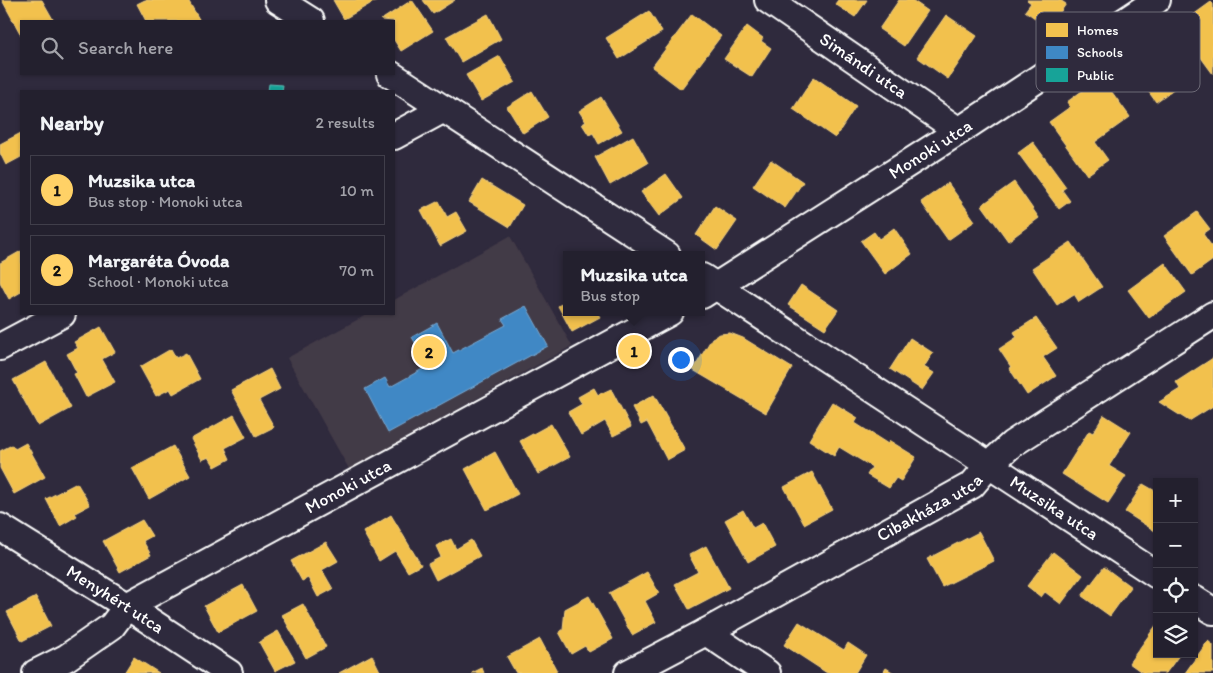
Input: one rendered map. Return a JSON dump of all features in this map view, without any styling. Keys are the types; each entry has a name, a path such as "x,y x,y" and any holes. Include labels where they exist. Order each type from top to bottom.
{"street":[{"path":"278,0 309,20"},
{"name":"Simándi utca","path":"768,0 959,131"},
{"name":"Monoki utca","path":"1139,12 1157,0"},
{"path":"392,75 661,251"},
{"name":"Monoki utca","path":"706,286 959,131 1036,80"},
{"path":"395,135 444,109"},
{"name":"Muzsika utca","path":"706,286 989,465 1153,572"},
{"path":"0,347 60,315"},
{"name":"Cibakháza utca","path":"628,673 972,485 989,465 1012,444 1213,315"},
{"name":"Monoki utca","path":"36,673 66,658 112,626 127,606 663,316"},
{"name":"Menyhért utca","path":"0,527 127,606 229,673"},
{"path":"1198,602 1213,611"},
{"path":"706,632 767,673"}],"shaded area":[{"path":"510,236 572,346 349,469 287,358 366,315 395,315 395,299"}],"building: Homes":[{"path":"2,0 42,0 53,20 20,20 20,33"},
{"path":"145,0 188,0 199,20 145,20 137,4"},
{"path":"333,0 377,0 344,19"},
{"path":"412,0 433,31 401,51 395,42 395,20 381,20"},
{"path":"423,0 455,0 433,14"},
{"path":"838,0 867,0 855,17 835,4"},
{"path":"899,0 912,0 928,11 904,46 879,29"},
{"path":"1027,0 1060,0 1066,4 1060,12 1036,12 1036,19 1025,11 1031,3"},
{"path":"1211,2 1213,4 1213,74 1200,56 1200,12 1197,12"},
{"path":"649,11 662,32 619,59 606,38"},
{"path":"488,14 501,39 461,62 446,37"},
{"path":"692,14 721,36 681,89 652,67"},
{"path":"946,15 977,36 948,79 917,57"},
{"path":"747,26 763,38 761,41 771,48 752,77 724,59"},
{"path":"500,56 515,82 481,101 466,75"},
{"path":"814,77 856,106 835,138 793,109"},
{"path":"532,91 548,117 523,133 507,107"},
{"path":"1081,92 1112,92 1130,117 1095,142 1108,160 1087,175 1049,122 1070,107 1067,102"},
{"path":"1149,92 1169,92 1156,102"},
{"path":"601,97 622,131 599,144 593,133 589,135 582,124 586,122 579,111"},
{"path":"20,134 20,158 6,165 0,153 0,144"},
{"path":"633,136 648,163 610,185 595,157"},
{"path":"1033,142 1066,187 1062,190 1070,201 1059,209 1018,153"},
{"path":"771,160 803,182 785,208 753,186"},
{"path":"666,174 683,198 659,216 641,192"},
{"path":"482,180 523,205 510,227 469,202"},
{"path":"1014,182 1039,218 1008,241 982,205"},
{"path":"948,183 975,221 948,240 921,202"},
{"path":"439,201 447,217 456,212 467,231 440,246 421,210"},
{"path":"715,206 737,221 717,250 696,235"},
{"path":"1197,212 1210,229 1203,234 1213,248 1213,260 1192,275 1164,236"},
{"path":"894,228 912,254 885,274 861,241 874,232 879,239"},
{"path":"1071,242 1102,287 1079,302 1074,294 1057,305 1032,268"},
{"path":"20,252 20,293 9,299 0,282 0,263"},
{"path":"1165,263 1186,292 1149,318 1128,290"},
{"path":"801,285 838,310 825,329 788,305"},
{"path":"563,303 563,315 558,306"},
{"path":"563,316 600,317 572,332"},
{"path":"1036,318 1057,348 1043,357 1056,376 1027,395 999,349 1017,337 1014,332"},
{"path":"101,327 115,352 102,359 115,382 86,397 74,374 77,373 67,354 78,348 74,342"},
{"path":"730,333 743,338 792,368 766,413 693,370 712,338 720,334"},
{"path":"910,338 933,353 924,367 934,373 922,390 890,369"},
{"path":"171,349 176,358 186,353 200,379 173,394 170,389 156,396 140,367"},
{"path":"1213,358 1213,406 1189,421 1159,402 1180,389 1176,382"},
{"path":"46,362 71,408 38,426 13,380"},
{"path":"270,369 280,389 259,400 274,427 256,436 231,390"},
{"path":"594,388 598,395 611,389 631,427 613,436 605,421 581,435 568,412 582,404 578,397"},
{"path":"654,395 685,450 667,460 647,422 641,425 632,407"},
{"path":"832,402 858,418 855,423 888,444 890,441 916,457 901,481 896,478 889,488 867,475 872,467 839,447 834,456 809,440"},
{"path":"234,415 246,437 225,448 230,459 215,467 209,457 202,460 191,439"},
{"path":"1104,415 1131,432 1109,466 1126,476 1108,503 1062,474 1089,431 1093,433"},
{"path":"551,424 570,457 538,474 520,441"},
{"path":"26,443 45,477 14,494 0,468 0,451 12,445 15,449"},
{"path":"173,446 190,476 149,499 132,468"},
{"path":"495,452 518,494 487,510 465,469"},
{"path":"812,472 832,509 804,524 784,487"},
{"path":"77,483 90,505 75,513 77,516 60,526 46,499"},
{"path":"1143,484 1153,490 1153,530 1125,512"},
{"path":"743,510 753,528 762,523 775,547 748,562 725,520"},
{"path":"391,515 421,565 408,572 395,551 379,561 363,532"},
{"path":"142,520 152,536 143,541 151,555 120,572 103,541"},
{"path":"979,532 994,561 942,587 927,559"},
{"path":"451,539 456,549 471,540 480,556 436,580 428,564 441,557 436,546"},
{"path":"326,542 338,561 322,570 333,589 318,597 308,578 302,581 291,561"},
{"path":"706,546 729,588 689,609 675,584 698,572 689,555"},
{"path":"1053,552 1083,575 1061,604 1045,592 1041,597 1027,586"},
{"path":"1104,567 1131,587 1110,616 1082,596"},
{"path":"647,572 659,593 645,601 656,622 632,635 609,593"},
{"path":"243,585 257,611 218,632 204,606"},
{"path":"589,596 613,639 589,652 585,646 571,654 559,632 563,630 565,609"},
{"path":"36,597 51,626 22,641 7,612"},
{"path":"303,604 326,647 306,658 282,615"},
{"path":"799,622 844,650 848,643 866,655 855,673 827,673 784,645"},
{"path":"1153,630 1153,658 1177,658 1166,673 1143,673 1129,663"},
{"path":"278,631 295,661 275,671 259,642"},
{"path":"540,639 557,671 553,673 516,673 507,657"},
{"path":"1208,641 1213,645 1213,673 1185,673 1196,658 1198,658 1198,655"},
{"path":"372,655 381,673 339,673"},
{"path":"134,657 159,673 124,673"},
{"path":"482,668 484,673 472,673"},
{"path":"886,668 894,673 883,673"}],"building: Schools":[{"path":"526,306 548,346 388,433 365,389 385,378 390,387 428,366 412,337 437,323 453,353 506,325 502,319"}],"building: Public":[{"path":"269,84 283,85 282,90 268,90"}],"place":[{"name":"Muzsika utca","path":"634,351"},
{"name":"Margaréta Óvoda","path":"429,352"}]}
